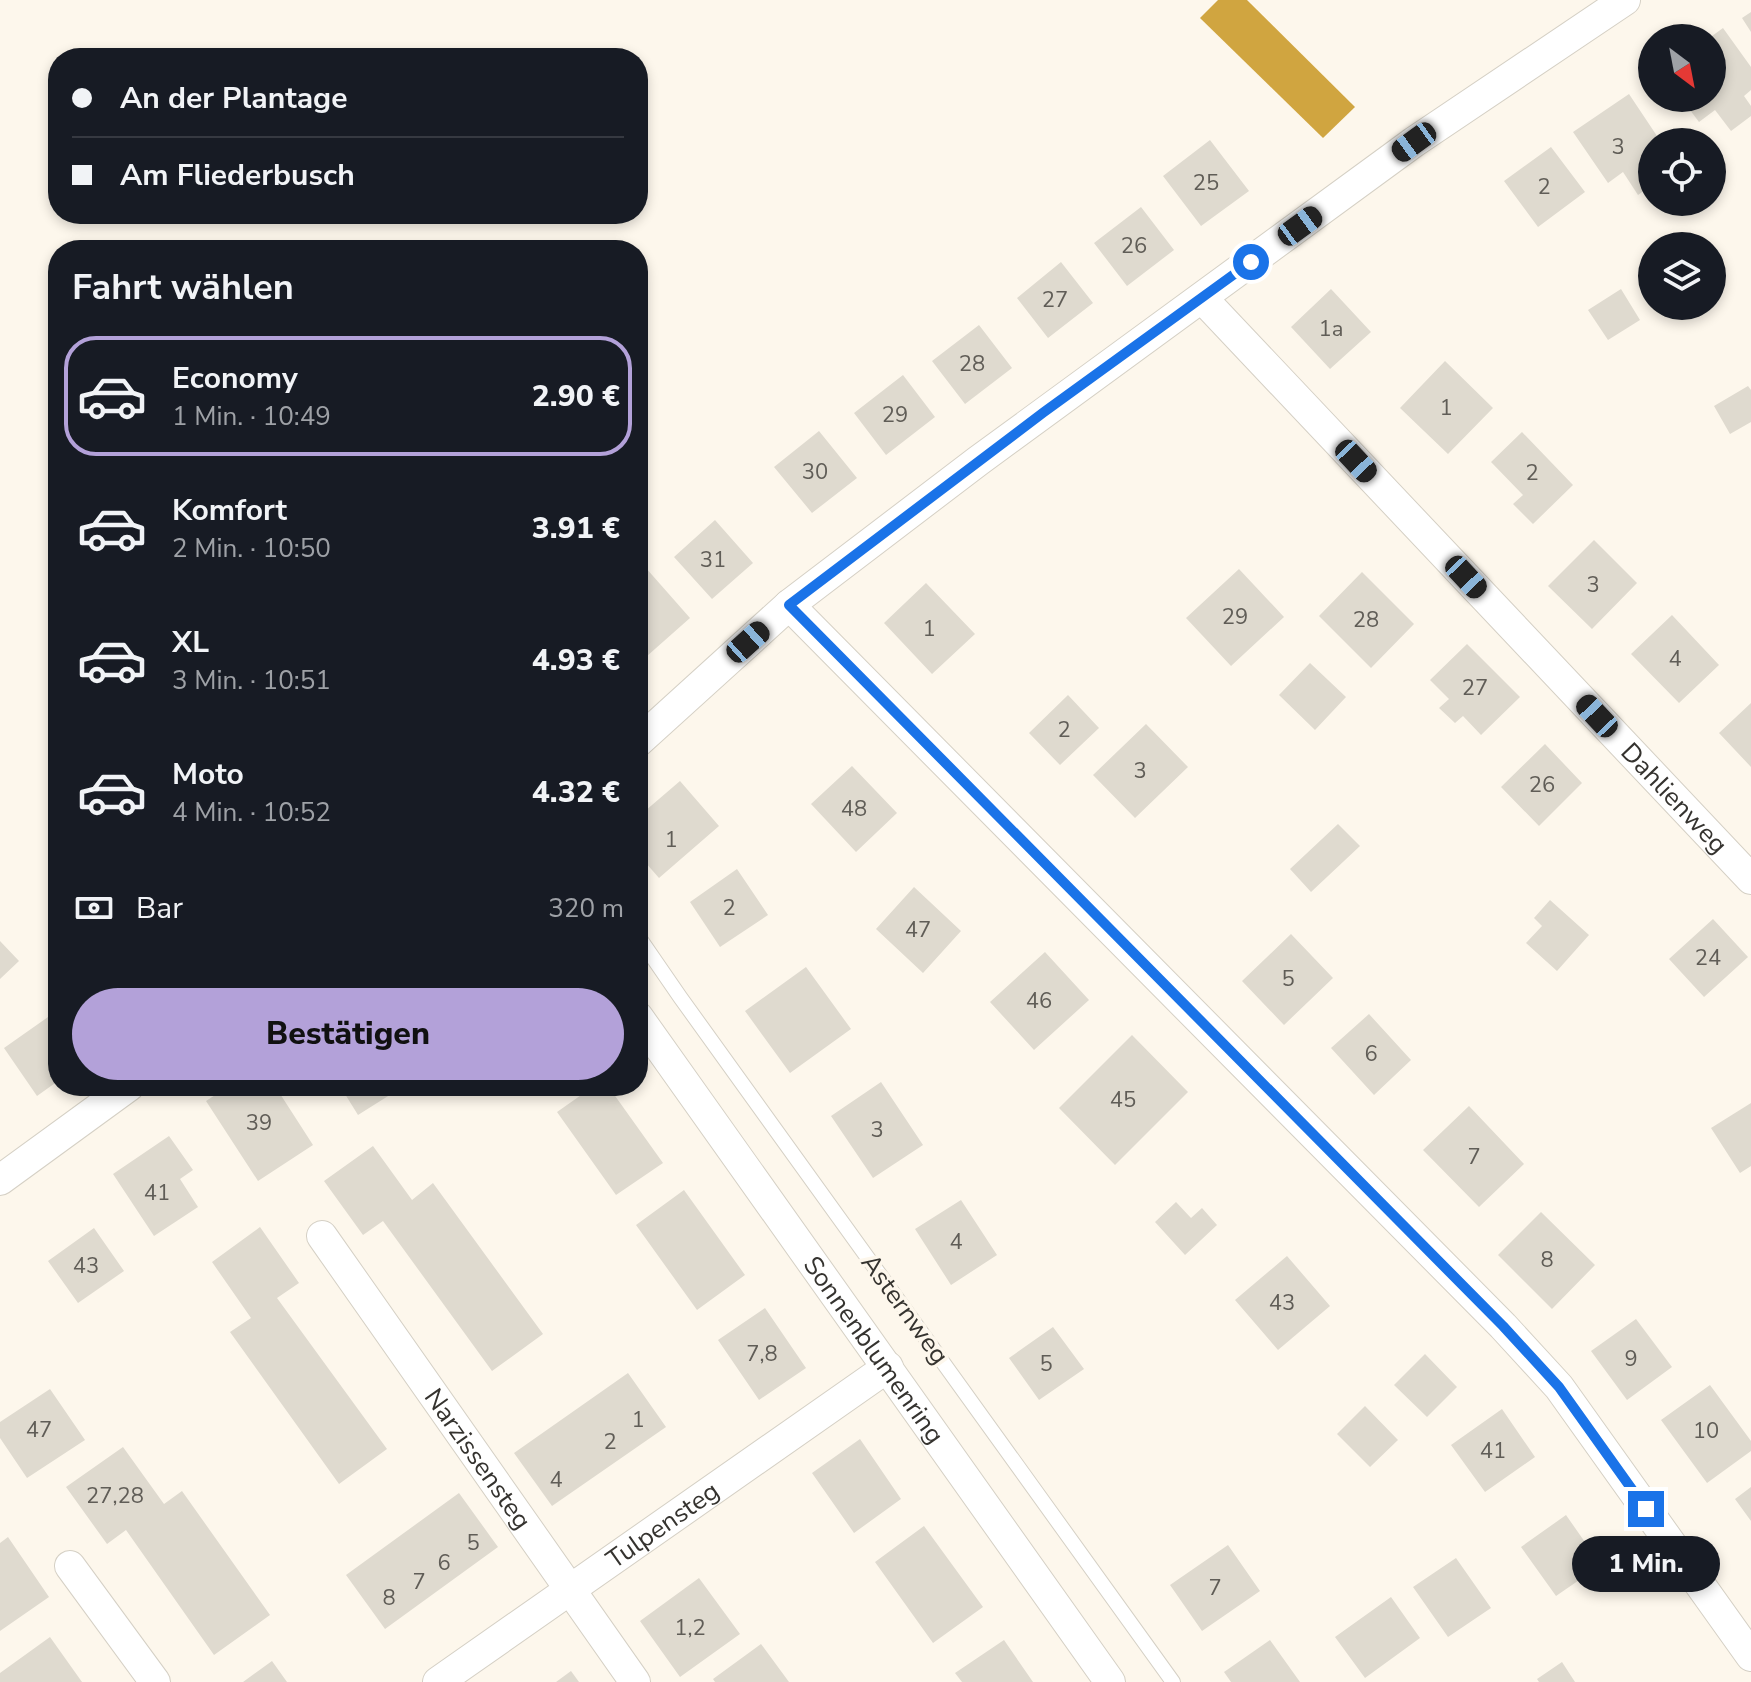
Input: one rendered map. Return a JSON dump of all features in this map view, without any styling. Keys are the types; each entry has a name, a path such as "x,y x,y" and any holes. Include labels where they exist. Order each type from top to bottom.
{"street":[{"path":"648,733 789,605 1003,443 1414,142 1625,0"},
{"name":"Dahlienweg","path":"1202,298 1751,879"},
{"path":"789,605 1513,1336 1559,1387 1751,1656"},
{"name":"Sonnenblumenring","path":"648,1031 1110,1682"},
{"path":"0,1180 115,1096"},
{"name":"Narzissensteg","path":"322,1236 635,1682"},
{"name":"Tulpensteg","path":"438,1682 888,1367"},
{"path":"70,1566 155,1682"}],"lane":[{"name":"Asternweg","path":"648,950 1173,1682"}],"shaded area":[{"path":"1218,0 1247,0 1355,107 1323,138 1200,18"}],"building":[{"path":"1751,12 1751,32 1742,18"},
{"path":"1726,32 1751,67 1751,90 1744,96 1751,106 1751,116 1731,131 1717,112 1726,112"},
{"path":"1629,94 1638,112 1652,128 1638,128 1638,195 1623,172 1608,183 1573,132"},
{"path":"1692,112 1712,112 1699,122"},
{"path":"1210,140 1249,191 1201,226 1163,176"},
{"path":"1551,147 1585,192 1538,227 1504,181"},
{"path":"1141,207 1174,250 1127,286 1094,243"},
{"path":"1061,262 1093,303 1048,338 1017,298"},
{"path":"1331,289 1371,332 1330,369 1291,327"},
{"path":"1621,289 1640,320 1608,340 1588,310"},
{"path":"979,325 1012,368 965,404 932,361"},
{"path":"1445,361 1493,408 1448,454 1400,408"},
{"path":"903,375 935,417 886,455 854,413"},
{"path":"1748,386 1751,390 1751,422 1730,434 1714,406"},
{"path":"819,431 857,478 812,513 774,467"},
{"path":"1522,432 1573,485 1533,524 1513,504 1523,495 1491,462"},
{"path":"715,520 753,563 712,599 674,557"},
{"path":"1594,540 1637,583 1592,629 1548,586"},
{"path":"1239,569 1284,617 1231,666 1186,618"},
{"path":"648,570 690,618 648,655"},
{"path":"1362,572 1414,624 1371,668 1319,616"},
{"path":"926,583 975,634 932,674 884,623"},
{"path":"1672,615 1719,665 1679,703 1631,654"},
{"path":"1467,644 1520,697 1481,735 1463,716 1455,723 1439,708 1449,699 1430,680"},
{"path":"1310,663 1346,697 1315,730 1279,695"},
{"path":"1068,695 1099,728 1060,765 1029,733"},
{"path":"1751,703 1751,767 1719,733"},
{"path":"1146,724 1188,767 1135,818 1093,775"},
{"path":"1545,744 1582,783 1539,826 1501,787"},
{"path":"852,766 897,813 856,852 811,804"},
{"path":"680,781 719,826 659,878 648,865 648,808"},
{"path":"1338,824 1360,846 1311,892 1290,869"},
{"path":"737,869 768,915 720,947 690,902"},
{"path":"914,887 961,931 923,973 876,929"},
{"path":"1550,900 1589,935 1557,971 1526,943 1542,926 1534,918"},
{"path":"1713,919 1748,957 1704,997 1669,959"},
{"path":"1291,934 1333,978 1284,1025 1242,981"},
{"path":"0,941 19,961 0,979"},
{"path":"1045,952 1089,1000 1034,1050 990,1002"},
{"path":"806,967 851,1029 790,1073 745,1011"},
{"path":"1369,1014 1411,1060 1374,1095 1331,1048"},
{"path":"48,1017 48,1088 37,1096 4,1048"},
{"path":"1132,1035 1188,1092 1115,1165 1059,1108"},
{"path":"881,1082 923,1145 873,1178 831,1116"},
{"path":"214,1096 281,1096 313,1145 258,1181 206,1101"},
{"path":"346,1096 388,1096 358,1115"},
{"path":"580,1096 615,1096 663,1163 616,1195 557,1112"},
{"path":"1751,1103 1751,1166 1740,1173 1711,1128"},
{"path":"1469,1106 1524,1164 1479,1207 1423,1150"},
{"path":"169,1136 193,1170 180,1179 198,1207 154,1236 113,1174"},
{"path":"373,1146 412,1200 433,1183 543,1334 492,1371 383,1221 363,1235 324,1181"},
{"path":"684,1190 745,1275 697,1310 636,1225"},
{"path":"961,1200 997,1255 951,1285 915,1229"},
{"path":"1176,1202 1191,1218 1202,1208 1217,1225 1185,1255 1155,1222"},
{"path":"1541,1212 1595,1265 1552,1309 1498,1255"},
{"path":"260,1227 299,1283 277,1298 387,1449 339,1484 230,1332 251,1318 212,1262"},
{"path":"94,1228 124,1271 78,1303 48,1261"},
{"path":"1287,1256 1330,1306 1278,1350 1235,1300"},
{"path":"765,1308 806,1368 759,1400 718,1340"},
{"path":"1636,1319 1672,1367 1627,1400 1591,1351"},
{"path":"1053,1327 1084,1369 1039,1400 1009,1358"},
{"path":"1425,1354 1457,1387 1427,1417 1394,1385"},
{"path":"628,1373 666,1427 552,1506 514,1453"},
{"path":"1710,1385 1751,1441 1751,1451 1707,1483 1661,1420"},
{"path":"50,1389 85,1440 27,1478 0,1438 0,1422"},
{"path":"1365,1406 1398,1440 1370,1467 1337,1434"},
{"path":"1502,1409 1535,1457 1485,1492 1451,1445"},
{"path":"860,1439 901,1499 854,1533 812,1473"},
{"path":"123,1447 164,1504 182,1491 270,1615 214,1655 126,1530 107,1544 66,1487"},
{"path":"1751,1487 1751,1521 1735,1499"},
{"path":"459,1493 498,1547 385,1629 346,1575"},
{"path":"1566,1515 1601,1565 1556,1596 1521,1547"},
{"path":"924,1526 983,1607 933,1643 875,1562"},
{"path":"8,1537 49,1597 0,1631 0,1543"},
{"path":"1228,1545 1260,1591 1202,1631 1170,1585"},
{"path":"1456,1558 1491,1608 1448,1637 1413,1587"},
{"path":"699,1578 740,1634 680,1677 640,1621"},
{"path":"1391,1597 1420,1638 1365,1678 1335,1637"},
{"path":"50,1637 82,1682 0,1682 0,1673"},
{"path":"1004,1640 1033,1682 962,1682 955,1673"},
{"path":"1270,1640 1300,1682 1231,1682 1224,1672"},
{"path":"761,1644 789,1682 715,1682 713,1679"},
{"path":"272,1661 287,1682 243,1682"},
{"path":"1562,1662 1575,1682 1539,1682 1537,1679"},
{"path":"571,1671 579,1682 556,1682"}],"route":[{"path":"1251,262 1044,412 789,605 1503,1326 1559,1387 1646,1509"}]}
